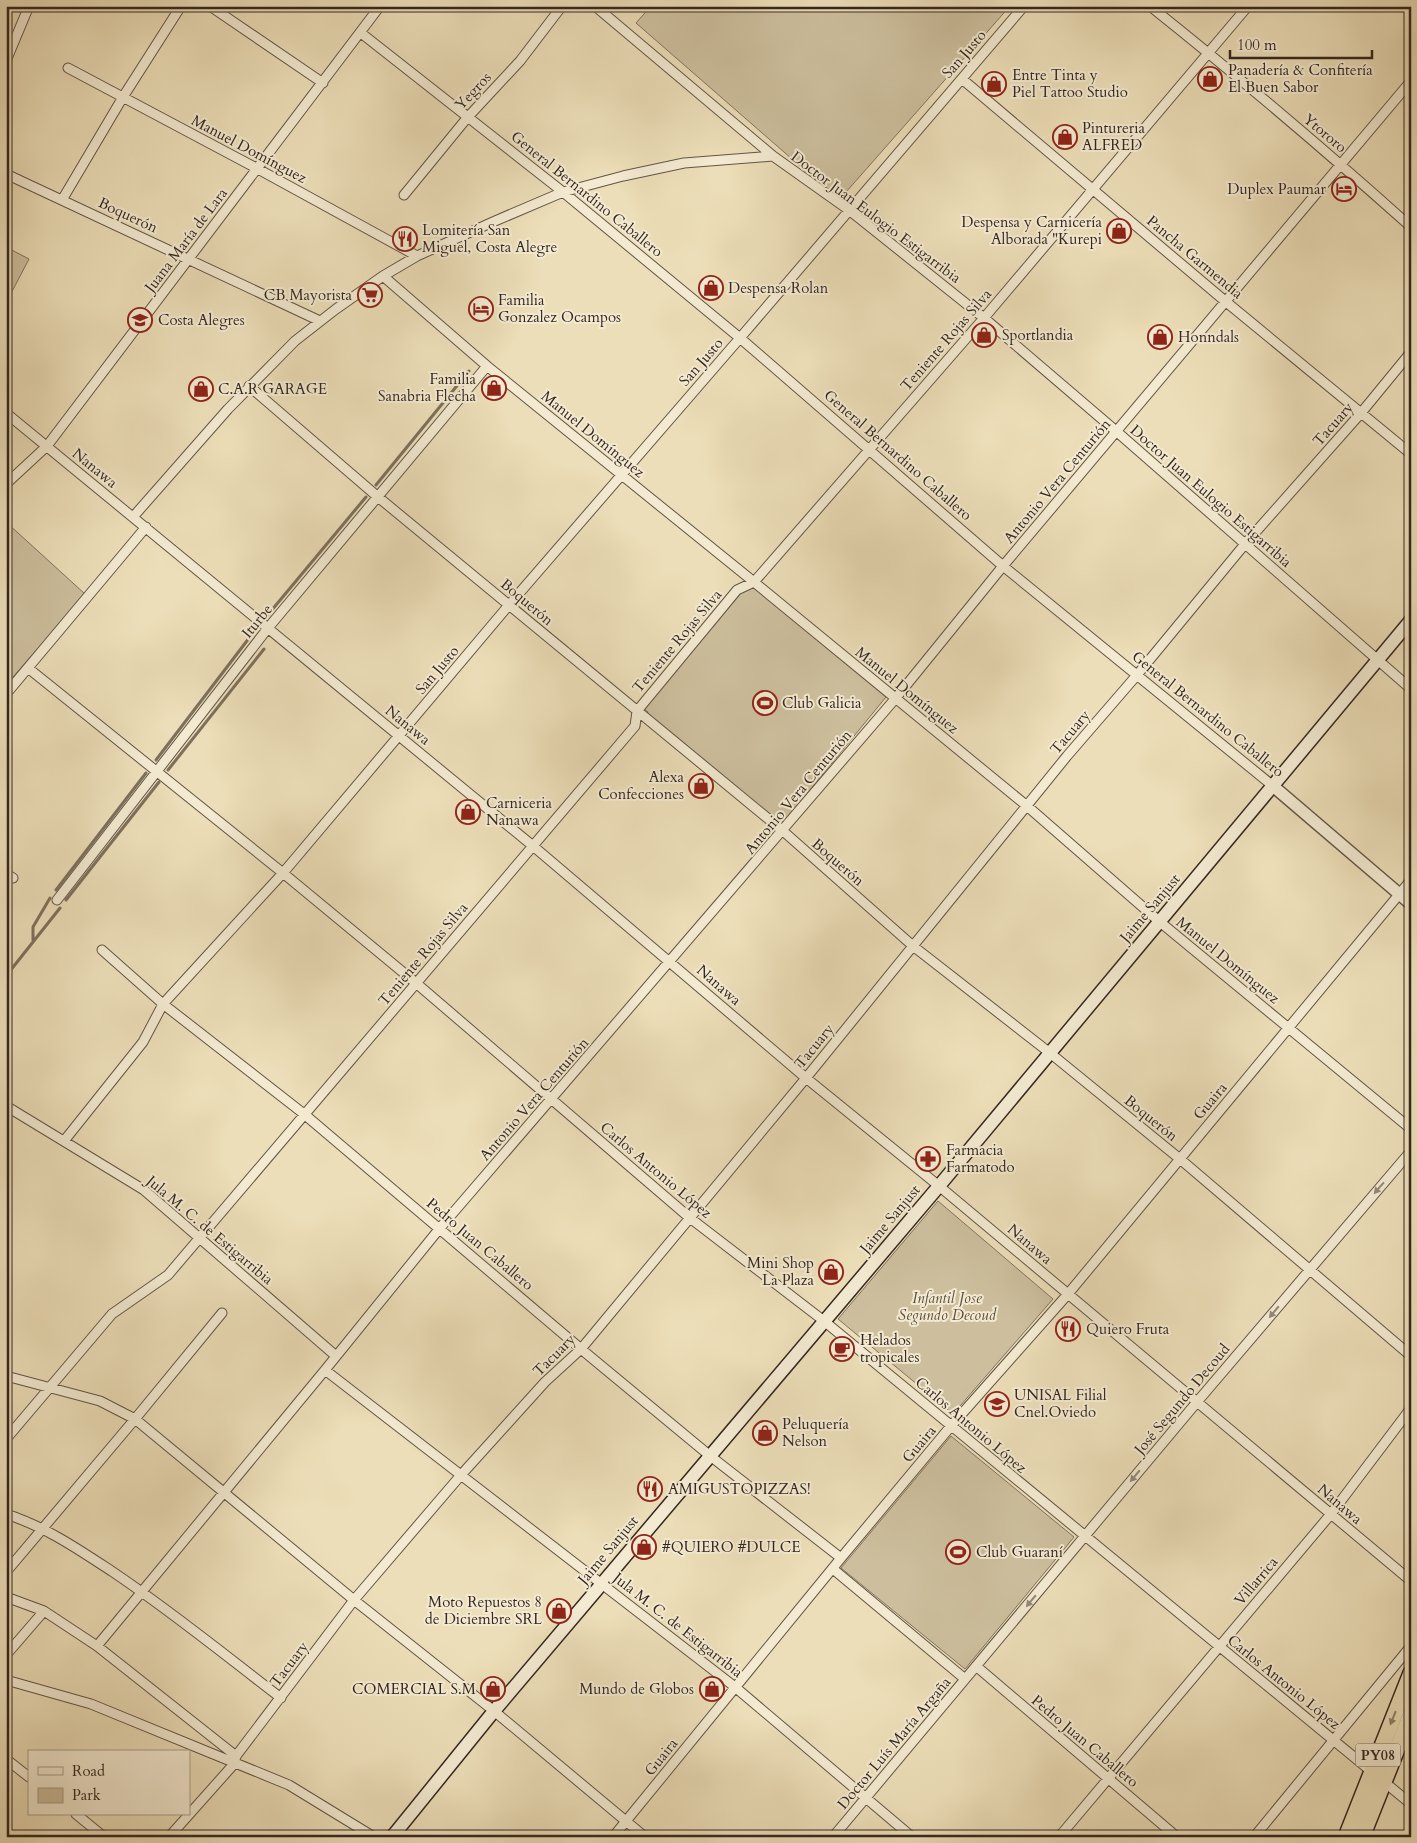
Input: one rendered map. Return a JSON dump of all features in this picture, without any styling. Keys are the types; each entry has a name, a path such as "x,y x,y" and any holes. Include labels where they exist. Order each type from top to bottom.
{"highway":[{"name":"PY08","path":"1346,1837 1411,1673"},
{"name":"PY08","path":"1362,1837 1411,1714"}],"main road":[{"name":"Jaime Sanjust","path":"392,1837 494,1711 709,1455 939,1186 1411,620"}],"street":[{"path":"6,61 29,6"},
{"path":"62,200 123,97 181,6"},
{"path":"210,6 322,83"},
{"name":"Juana María de Lara","path":"6,484 47,446 380,6"},
{"name":"Yegros","path":"404,194 467,118 520,62 562,6"},
{"name":"Doctor Juan Eulogio Estigarribia","path":"595,6 774,156 849,210 984,318 1411,689"},
{"name":"San Justo","path":"64,1141 143,1042 163,1004 283,874 509,605 1024,6"},
{"name":"Ytororo","path":"1150,6 1341,164 1411,227"},
{"name":"Teniente Rojas Silva","path":"6,1439 112,1314 168,1275 635,726 637,711 737,590 754,582 984,318 1248,6"},
{"name":"General Bernardino Caballero","path":"361,32 467,118 563,192 740,338 1003,566 1273,786 1411,904"},
{"name":"Manuel Domínguez","path":"68,68 417,256"},
{"name":"Pancha Garmendia","path":"962,78 1411,454"},
{"name":"Antonio Vera Centurión","path":"97,1646 440,1228 671,962 895,699 1003,566 1411,81"},
{"path":"133,517 249,386 295,341 383,276 417,256 563,192 623,176 684,163 774,156"},
{"name":"Boquerón","path":"6,174 320,321"},
{"name":"Manuel Domínguez","path":"383,276 487,366 1027,806 1160,922 1411,1129"},
{"name":"Tacuary","path":"190,1812 235,1760 354,1600 461,1475 546,1382 581,1349 806,1078 1067,756 1245,544 1361,413 1411,352"},
{"name":"Iturbe","path":"57,900 268,628 487,366"},
{"name":"Boquerón","path":"249,386 378,497 783,831 913,946 1050,1053 1180,1159 1411,1356"},
{"name":"Nanawa","path":"6,412 533,846 806,1078 939,1186 1411,1581"},
{"path":"6,694 146,527"},
{"name":"Carlos Antonio López","path":"28,668 157,771 416,984 690,1218 824,1321 1411,1804"},
{"name":"Guaira","path":"613,1837 951,1426 1068,1294 1411,880"},
{"name":"Pedro Juan Caballero","path":"102,950 163,1004 304,1114 709,1455 841,1558"},
{"name":"Jula M. C. de Estigarribia","path":"6,1106 144,1190 336,1356"},
{"name":"José Segundo Decoud","path":"976,1666 1197,1402 1411,1151"},
{"path":"6,1572 136,1419 222,1313"},
{"name":"Jula M. C. de Estigarribia","path":"325,1370 735,1687 912,1837"},
{"path":"6,1376 100,1401 136,1419 354,1600 494,1711 645,1837"},
{"name":"Villarrica","path":"1059,1837 1330,1514 1411,1408"},
{"path":"6,1514 28,1521 65,1540 142,1592 281,1698"},
{"path":"832,1569 965,1679"},
{"path":"6,1597 44,1611 97,1646 235,1760"},
{"path":"6,1655 44,1611"},
{"path":"1254,1837 1411,1646"},
{"name":"Pedro Juan Caballero","path":"976,1666 1175,1836"},
{"name":"Doctor Luís María Argaña","path":"833,1837 976,1666"},
{"path":"6,1680 91,1704 235,1760 289,1785 374,1837"},
{"path":"6,1759 28,1776"},
{"path":"78,1816 104,1837"},
{"name":"Tacuary","path":"169,1837 187,1816"}],"green space":[{"path":"651,6 1010,6 839,200 636,23"},
{"path":"6,247 29,259 6,303"},
{"path":"6,522 85,594 6,685"},
{"name":"Club Galicia","path":"753,587 886,697 782,824 647,714 648,712 644,709 741,593"},
{"name":"Infantil Jose Segundo Decoud","path":"938,1201 1053,1299 953,1414 838,1319"},
{"name":"Club Guaraní","path":"951,1436 1074,1537 965,1669 841,1568"}],"waterway":[{"path":"376,485 469,371"},
{"path":"266,617 366,497"},
{"path":"156,760 256,629"},
{"path":"168,770 264,649"},
{"path":"56,890 146,773"},
{"path":"66,900 159,782"},
{"path":"33,940 33,927 50,898"},
{"path":"6,976 60,908"}],"place":[{"name":"Panadería & Confitería El Buen Sabor","path":"1210,79"},
{"name":"Entre Tinta y Piel Tattoo Studio","path":"994,84"},
{"name":"Pintureria ALFRED","path":"1065,137"},
{"name":"Duplex Paumar","path":"1344,189"},
{"name":"Despensa y Carnicería Alborada \"Kurepi","path":"1119,231"},
{"name":"Lomitería San Miguel, Costa Alegre","path":"405,239"},
{"name":"Despensa Rolan","path":"711,288"},
{"name":"CB Mayorista","path":"370,295"},
{"name":"Familia Gonzalez Ocampos","path":"481,309"},
{"name":"Costa Alegres","path":"140,320"},
{"name":"Sportlandia","path":"984,335"},
{"name":"Honndals","path":"1160,337"},
{"name":"Familia Sanabria Flecha","path":"494,388"},
{"name":"C.A.R GARAGE","path":"201,389"},
{"name":"Club Galicia","path":"765,703"},
{"name":"Alexa Confecciones","path":"701,786"},
{"name":"Carniceria Nanawa","path":"468,812"},
{"name":"Farmacia Farmatodo","path":"928,1159"},
{"name":"Mini Shop La Plaza","path":"831,1272"},
{"name":"Quiero Fruta","path":"1068,1329"},
{"name":"Helados tropicales","path":"842,1349"},
{"name":"UNISAL Filial Cnel.Oviedo","path":"997,1404"},
{"name":"Peluquería Nelson","path":"765,1433"},
{"name":"AMIGUSTOPIZZAS!","path":"650,1489"},
{"name":"#QUIERO #DULCE","path":"644,1547"},
{"name":"Club Guaraní","path":"958,1552"},
{"name":"Moto Repuestos 8 de Diciembre SRL","path":"559,1611"},
{"name":"COMERCIAL S.M","path":"493,1689"},
{"name":"Mundo de Globos","path":"712,1689"}]}
